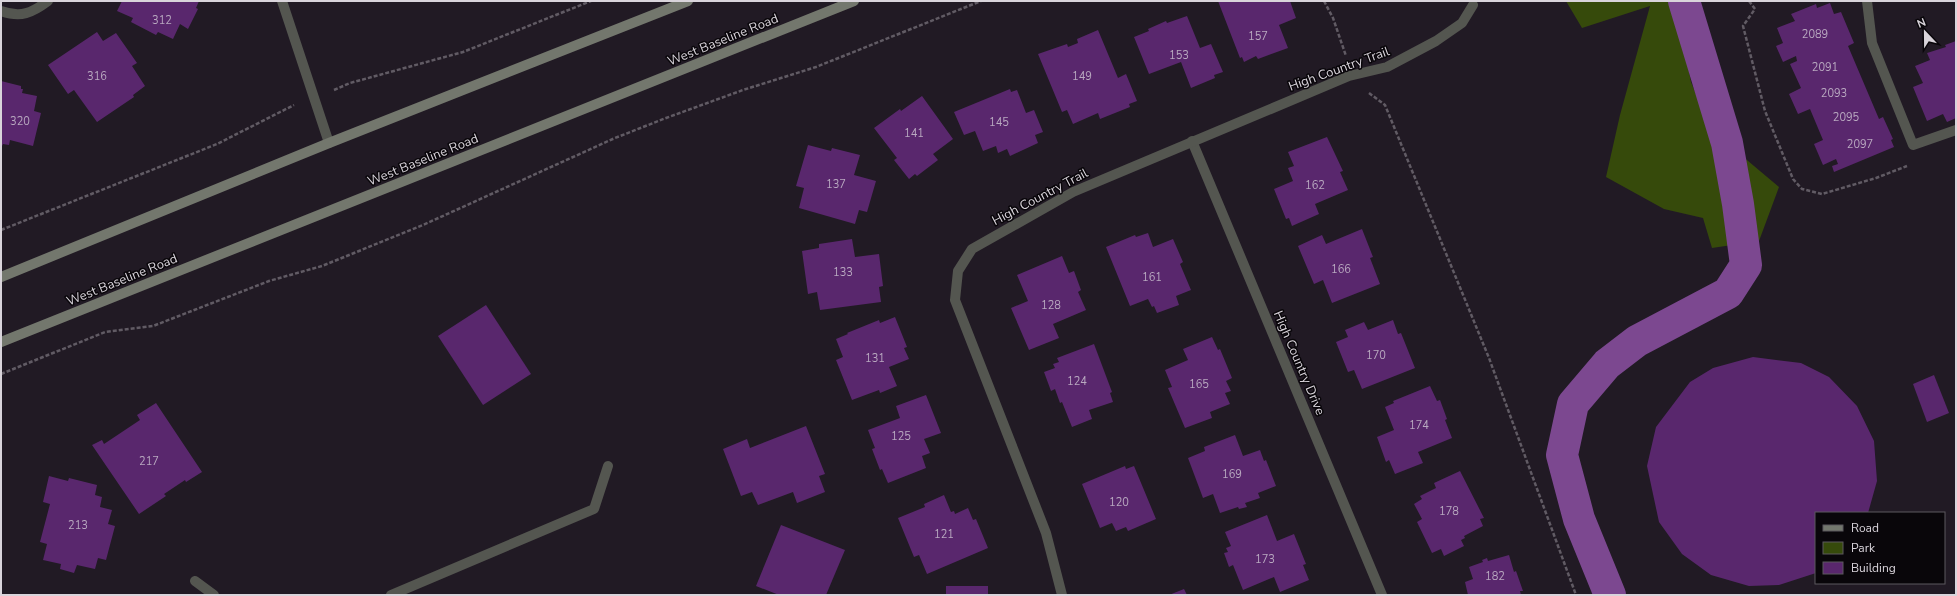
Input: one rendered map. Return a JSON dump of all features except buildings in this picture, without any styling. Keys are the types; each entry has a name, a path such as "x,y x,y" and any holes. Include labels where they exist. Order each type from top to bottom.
{"main road":[{"path":"1,277 329,143 688,1"},
{"name":"West Baseline Road","path":"1,342 854,1"}],"street":[{"path":"1,11 19,15 35,11 48,1"},
{"path":"282,1 329,143"},
{"path":"1867,1 1872,43 1913,145 1956,130"},
{"name":"High Country Trail","path":"1062,595 1046,533 955,300 958,271 972,249 1073,192 1349,76 1387,67 1436,41 1462,23 1473,5"},
{"name":"High Country Drive","path":"1192,141 1382,595"},
{"path":"391,595 594,509 608,466"},
{"path":"195,581 214,595"}],"path":[{"path":"1,374 105,332 153,326 269,281 322,266 423,225 652,124 743,90 816,67 981,1"},
{"path":"1324,1 1333,18 1346,57 1349,76 1385,105 1489,358 1576,595"},
{"path":"1749,1 1755,10 1742,26 1765,111 1793,179 1802,189 1822,194 1876,178 1912,164"}],"green space":[{"path":"1566,1 1675,1 1691,82 1710,129 1779,187 1759,241 1712,248 1703,218 1664,209 1606,177 1620,115 1650,6 1582,28"}],"waterway":[{"path":"1610,595 1579,519 1562,455 1573,404 1607,364 1637,341 1728,293 1746,265 1738,204 1727,143 1684,1"}]}
